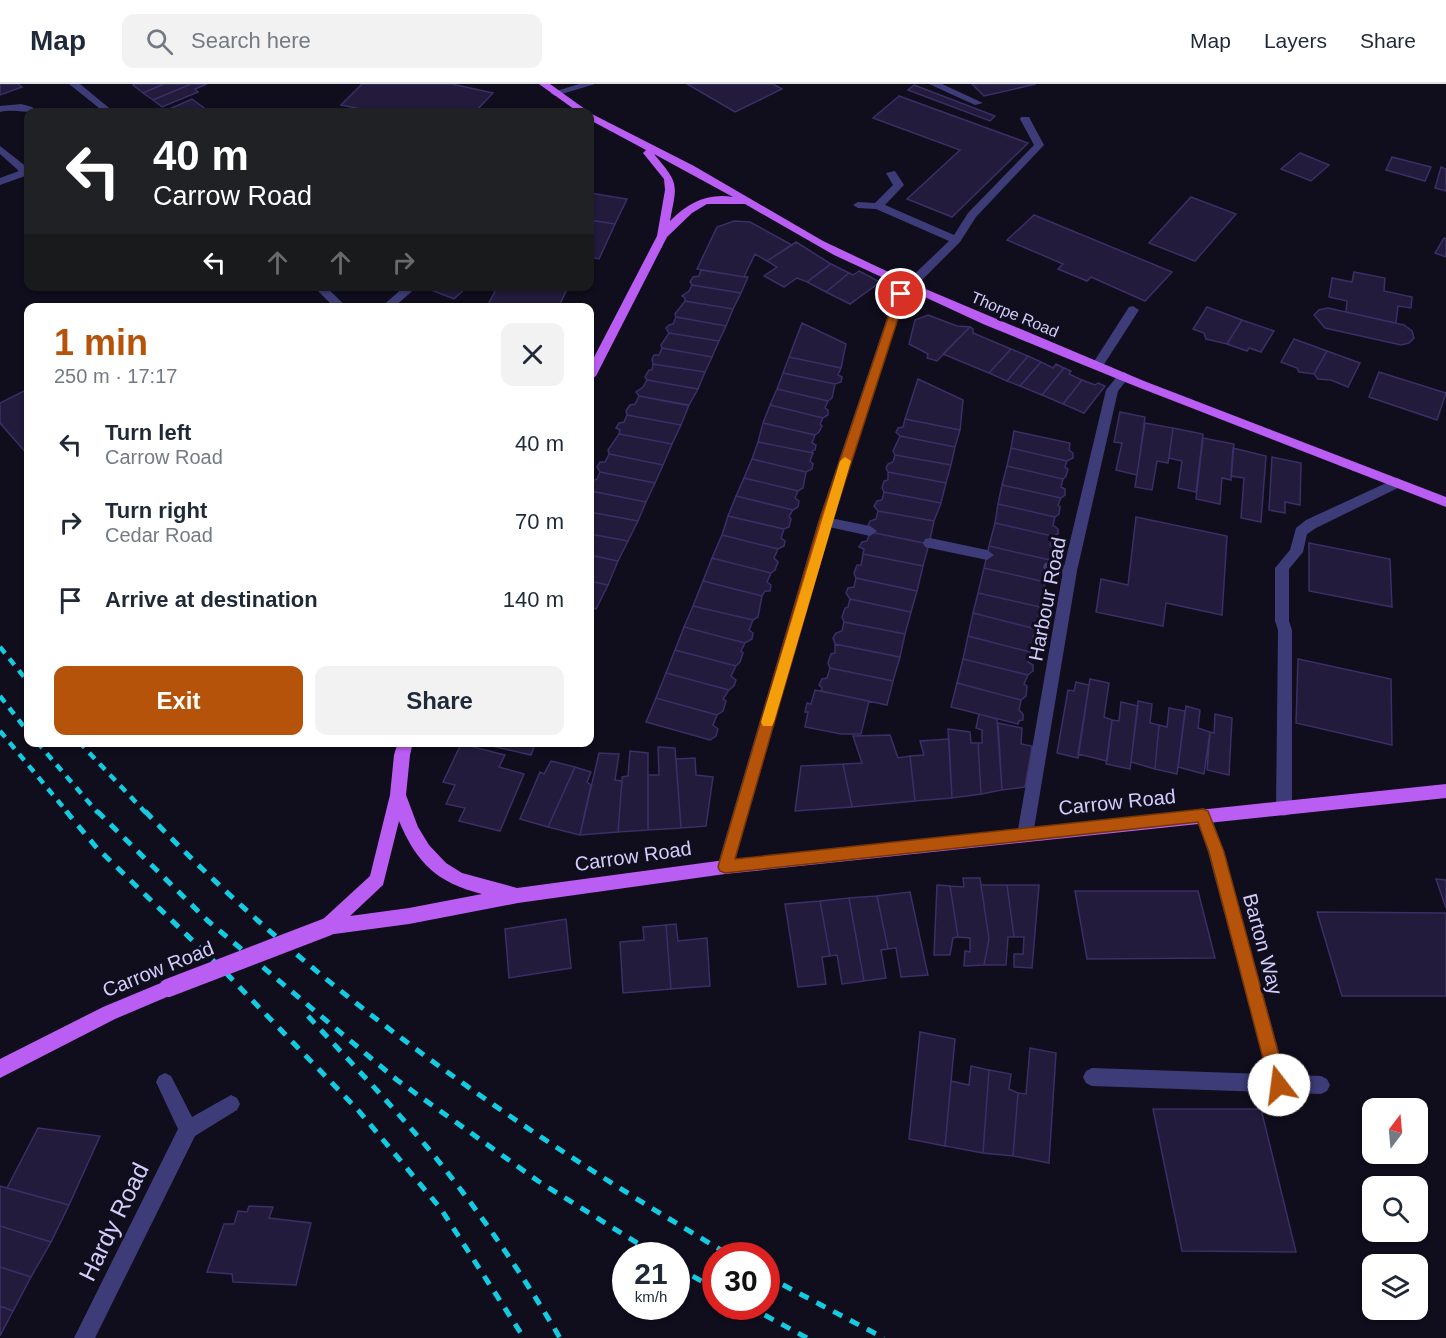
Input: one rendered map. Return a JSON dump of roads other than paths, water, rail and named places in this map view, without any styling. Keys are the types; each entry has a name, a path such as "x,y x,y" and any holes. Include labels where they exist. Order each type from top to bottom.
{"main road":[{"path":"544,84 578,108"},
{"name":"Thorpe Road","path":"594,119 642,146 691,169 836,252 909,286 1097,366 1446,502"},
{"path":"594,368 662,236 670,190 669,179 642,146"},
{"path":"662,236 700,201 733,200 756,206"},
{"path":"327,927 377,880 398,795 404,747"},
{"name":"Carrow Road","path":"0,1069 109,1013 327,927 409,916 518,895 725,867 1446,791"},
{"path":"398,795 410,831 425,854 452,877 518,895"}],"street":[{"path":"74,84 104,108"},
{"path":"555,93 590,84"},
{"path":"934,84 978,103"},
{"path":"0,109 27,108"},
{"path":"725,867 825,522 901,294 956,240 972,215 1039,145 1025,119"},
{"path":"0,148 24,169"},
{"path":"878,206 899,185 891,172"},
{"path":"0,182 24,173"},
{"path":"858,205 878,206 956,240"},
{"path":"323,291 337,303"},
{"path":"391,303 407,291"},
{"path":"1097,366 1133,310"},
{"name":"Harbour Road","path":"1025,835 1070,571 1112,390 1124,376"},
{"path":"1284,809 1285,630 1282,621 1282,568 1296,552 1301,532 1311,524 1397,483"},
{"path":"825,522 870,531"},
{"path":"930,543 987,555"},
{"path":"1050,567 1070,571"},
{"name":"Barton Way","path":"1203,815 1216,852 1279,1085"},
{"path":"1092,1077 1320,1085"},
{"path":"165,1082 188,1129 231,1104"},
{"name":"Hardy Road","path":"84,1338 188,1129"}],"railway":[{"path":"0,647 24,677"},
{"path":"0,696 24,727"},
{"path":"0,731 68,813"},
{"path":"41,747 98,813"},
{"path":"84,747 146,813"},
{"path":"66,811 96,847 225,972 358,1110 441,1209 524,1338"},
{"path":"97,811 208,921 397,1080 538,1181 636,1242"},
{"path":"145,811 210,876 278,938 349,998 422,1054 574,1159 708,1242"},
{"path":"308,1016 405,1122 470,1201 560,1338"},
{"path":"690,1275 702,1281"},
{"path":"780,1283 884,1338"},
{"path":"774,1320 807,1338"}]}
